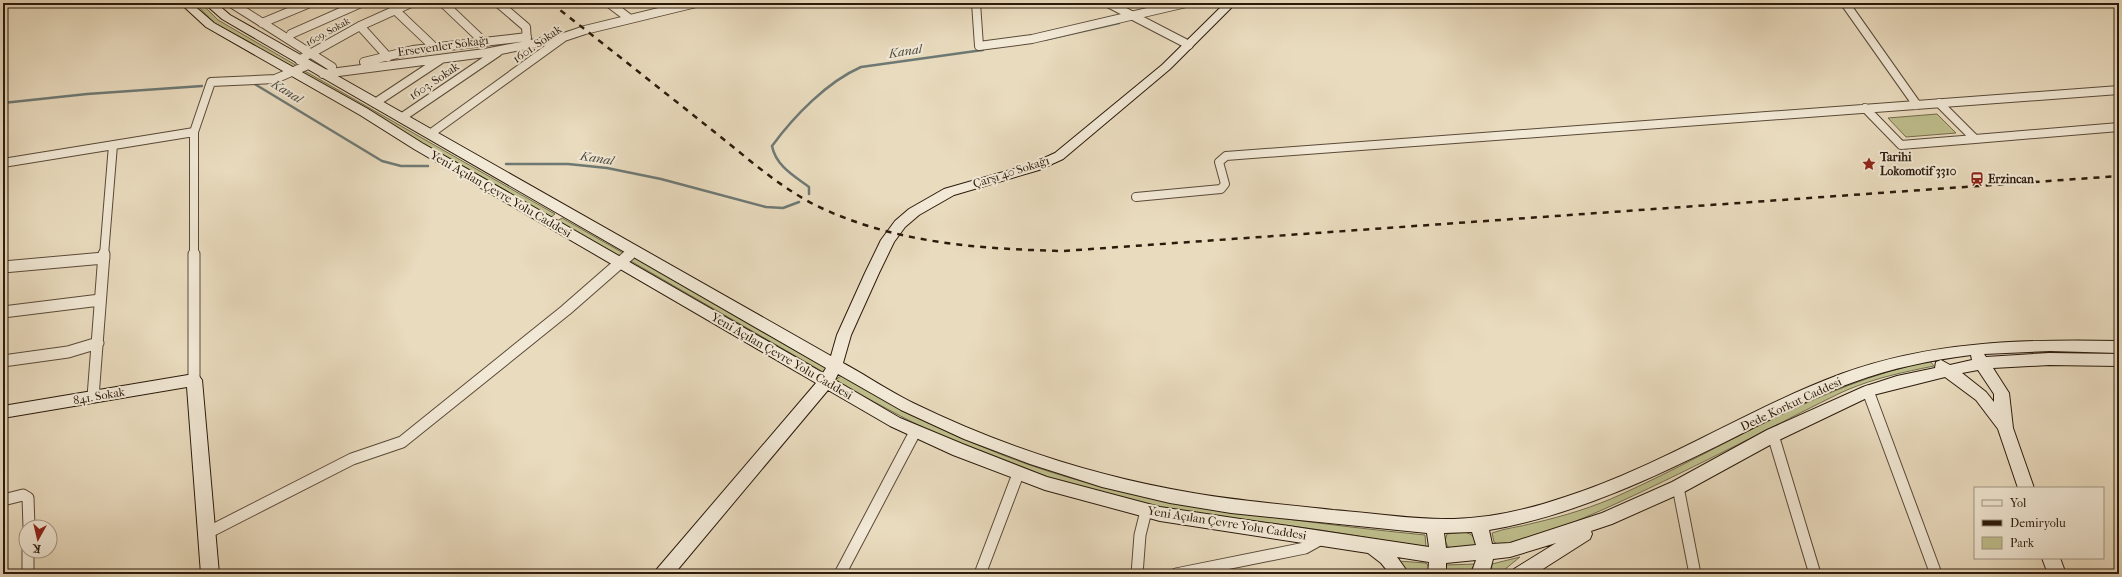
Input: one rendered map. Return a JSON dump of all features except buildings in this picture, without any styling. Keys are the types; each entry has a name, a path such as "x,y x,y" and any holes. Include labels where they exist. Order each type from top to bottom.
{"main road":[{"name":"Yeni Açılan Çevre Yolu Caddesi","path":"185,3 210,25 327,70 375,103 906,406 988,442 1070,471 1134,488 1225,504 1435,526"},
{"name":"Yeni Açılan Çevre Yolu Caddesi","path":"208,3 226,18 303,62 364,112 418,146 915,432 1018,474 1089,496 1146,511 1191,520 1323,538 1438,556"},
{"name":"Çarşı 40 Sokağı","path":"663,574 826,382 835,366 844,335 872,273 885,246 900,224 914,212 948,192 1035,167 1059,156 1166,67 1230,3"},
{"name":"Dede Korkut Caddesi","path":"1435,526 1478,524 1529,514 1602,491 1648,472 1830,385 1870,370 1931,355 1970,348 2039,345 2119,347"},
{"path":"1970,348 1983,362 2001,393 2005,428 2026,487"},
{"path":"1931,355 1945,370 1981,396 2005,428"},
{"name":"Dede Korkut Caddesi","path":"1438,556 1485,554 1530,545 1606,519 1678,487 1773,435 1868,391 1945,370 1983,362 2049,359 2119,360"},
{"name":"841. Sokak","path":"3,412 194,380"},
{"path":"194,380 210,574"},
{"name":"Dede Korkut Caddesi","path":"1520,574 1606,519"},
{"path":"1478,524 1484,540 1485,554 1480,574"},
{"path":"1435,526 1438,556 1437,574"},
{"path":"1373,547 1387,558 1400,574"},
{"path":"2052,559 2057,574"}],"street":[{"path":"231,3 262,24 303,62"},
{"path":"262,24 310,3"},
{"path":"292,34 361,3"},
{"name":"1609. Sokak","path":"194,132 212,82 270,80 303,62 360,26 411,3"},
{"path":"443,3 484,42"},
{"path":"498,3 526,27 526,46"},
{"path":"609,3 630,19"},
{"name":"1601. Sokak","path":"430,134 564,37 630,19 667,6 696,3"},
{"path":"976,3 979,46 1032,39 1133,16 1182,3"},
{"path":"1108,3 1189,45"},
{"path":"1845,3 1917,105"},
{"path":"395,10 435,48"},
{"path":"360,26 388,57"},
{"path":"327,70 369,62 406,52 527,37"},
{"name":"Ersevenler Sokağı","path":"327,70 440,59 499,51 564,37"},
{"name":"1603. Sokak","path":"401,118 499,51"},
{"path":"375,103 440,59"},
{"path":"1136,198 1221,189 1225,184 1219,162 1226,156 2119,90"},
{"path":"1939,103 1975,139"},
{"path":"1865,108 1901,145 2119,127"},
{"path":"3,163 194,132 194,380"},
{"path":"93,397 113,145"},
{"path":"207,533 352,459 402,442 566,310 634,251"},
{"path":"3,267 104,258"},
{"path":"3,312 100,300"},
{"path":"3,362 68,352 98,343"},
{"path":"1868,391 1936,574"},
{"path":"840,574 915,432"},
{"path":"1773,435 1815,574"},
{"path":"980,574 1018,474"},
{"path":"1678,487 1695,574"},
{"path":"3,500 23,495 27,496 29,500 29,519"},
{"path":"1136,574 1140,535 1146,511"},
{"path":"1176,574 1305,548 1323,538"},
{"path":"28,559 28,574"}],"green space":[{"path":"195,3 201,3 218,20 299,67 294,69 215,24"},
{"path":"303,70 555,214 551,217 299,72"},
{"path":"1937,114 1956,133 1906,137 1888,118"},
{"path":"562,218 625,254 620,257 557,221"},
{"path":"634,256 829,370 825,373 629,260"},
{"path":"1930,361 1934,366 1879,379 1847,390 1605,509 1553,530 1514,543 1494,542 1492,533 1579,511 1601,503 1660,476 1810,401 1849,385"},
{"path":"841,376 885,401 954,434 1000,454 1054,473 1116,490 1178,503 1241,513 1425,535 1426,547 1171,509 1100,493 1018,467 965,447 900,416 835,380"},
{"path":"1465,532 1474,537 1476,546 1448,547 1445,541 1447,534"},
{"path":"1520,557 1499,574 1491,574 1492,564"},
{"path":"1398,561 1426,563 1429,567 1428,574 1407,574"},
{"path":"1475,564 1468,574 1445,574 1446,565"}],"waterway":[{"name":"Kanal","path":"1187,6 1199,3"},
{"name":"Kanal","path":"1044,40 1119,23"},
{"name":"Kanal","path":"809,194 809,187 786,170 777,159 772,146 790,123 812,101 836,81 861,67 983,50"},
{"name":"Kanal","path":"253,83 382,161 401,166 428,166"},
{"name":"Kanal","path":"3,103 87,94 202,86"},
{"name":"Kanal","path":"506,164 568,164 607,168 661,179 766,207 783,208 799,202"}],"railway":[{"path":"551,3 762,170 801,197 845,218 875,228 905,236 968,246 1063,251 2119,176"}],"place":[{"name":"Tarihi Lokomotif 3310","path":"1869,164"},
{"name":"Erzincan","path":"1977,179"}]}
